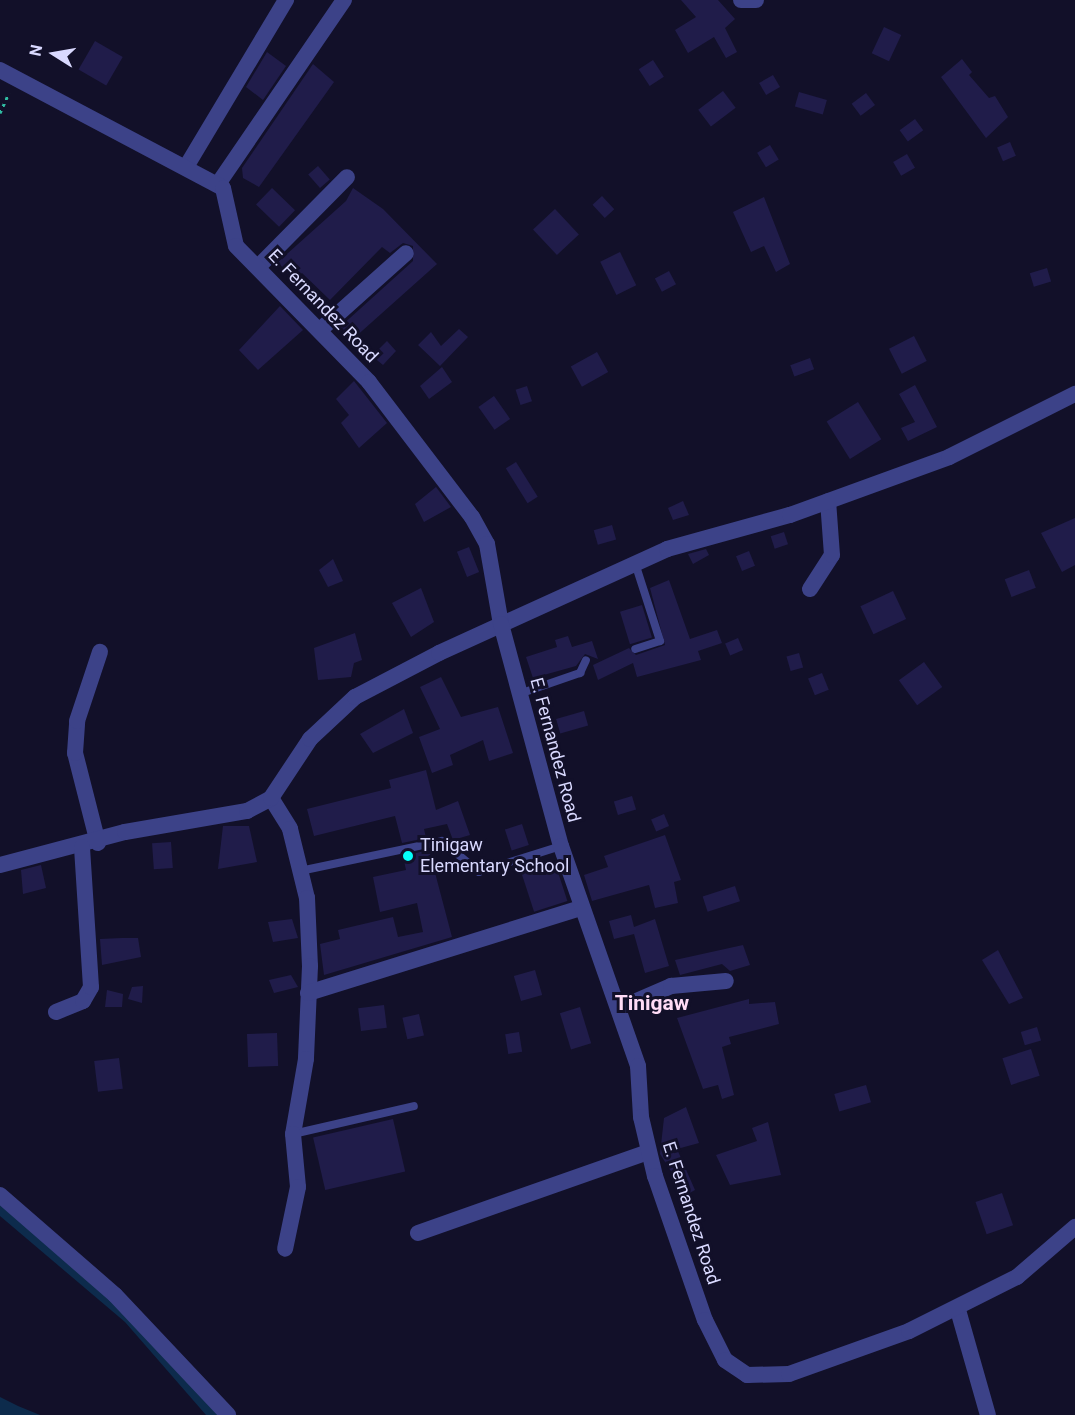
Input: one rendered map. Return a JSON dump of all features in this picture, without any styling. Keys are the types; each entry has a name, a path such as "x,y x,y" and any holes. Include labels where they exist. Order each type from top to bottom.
{"street":[{"path":"186,168 286,0"},
{"path":"0,70 218,184 344,0"},
{"path":"741,0 756,0"},
{"path":"259,266 347,177"},
{"name":"E. Fernandez Road","path":"218,184 230,201 231,237 320,330 402,421 472,517 487,544 501,624 561,846 581,908 620,1008 638,1066 648,1152 713,1341 725,1360 747,1375 789,1374 958,1310 1017,1277 1075,1227"},
{"path":"320,330 406,253"},
{"path":"0,865 90,845 125,832 248,811 271,798 310,739 355,697 501,624 635,563 703,536 828,501 949,457 1075,394"},
{"path":"810,589 832,555 828,501"},
{"path":"56,1012 83,1001 91,987 90,845 75,753 77,721 100,652"},
{"path":"271,798 290,830 307,898 306,1059 294,1134 298,1187 285,1249"},
{"path":"308,993 581,908"},
{"path":"620,1008 671,986 726,981"},
{"path":"418,1233 648,1152"},
{"path":"0,1195 115,1294 228,1415"},
{"path":"958,1310 988,1415"}],"lane":[{"path":"635,563 660,641 635,650"},
{"path":"519,694 580,673 586,660"},
{"path":"300,872 442,841 479,872 561,846"},
{"path":"294,1134 414,1106"}],"water":[{"path":"0,1202 129,1314 221,1415 206,1415 125,1322 0,1216"},
{"path":"0,1397 18,1406 40,1415 0,1415"}],"building":[{"path":"681,0 718,0 735,19 725,28 737,52 726,58 714,37 688,53 675,30 696,17"},
{"path":"884,27 901,35 889,61 872,53"},
{"path":"95,41 123,57 106,86 78,70"},
{"path":"267,52 286,66 263,100 246,87"},
{"path":"962,59 972,72 969,75 989,98 995,96 1008,117 986,138 941,77"},
{"path":"653,60 664,77 650,86 639,69"},
{"path":"313,64 334,82 259,187 243,178 242,168"},
{"path":"773,75 780,87 766,95 759,83"},
{"path":"723,91 736,108 711,126 698,110"},
{"path":"799,92 827,100 823,114 795,106"},
{"path":"866,93 875,105 861,116 852,104"},
{"path":"915,119 923,130 908,141 900,130"},
{"path":"1010,142 1016,156 1003,161 997,147"},
{"path":"770,145 779,160 766,167 757,153"},
{"path":"907,154 915,168 901,176 893,162"},
{"path":"318,166 330,180 320,188 308,175"},
{"path":"272,188 295,210 279,227 256,205"},
{"path":"353,188 383,209 437,264 353,339 340,327 413,261 413,246 403,243 390,253 382,247 330,300 302,273 293,280 278,262 346,201"},
{"path":"602,196 614,209 605,218 592,205"},
{"path":"764,197 790,264 776,272 764,246 751,252 733,212"},
{"path":"555,209 579,235 557,255 533,229"},
{"path":"620,252 636,285 616,295 600,262"},
{"path":"1047,268 1051,281 1034,287 1030,273"},
{"path":"669,271 676,284 662,292 655,279"},
{"path":"280,306 303,330 258,370 239,350"},
{"path":"459,329 468,337 440,366 418,345 431,332 441,346"},
{"path":"914,336 927,361 902,374 889,349"},
{"path":"387,341 396,351 383,365 372,356"},
{"path":"597,352 608,372 582,387 571,367"},
{"path":"810,358 814,369 794,376 790,365"},
{"path":"442,367 452,382 429,399 420,386"},
{"path":"354,381 387,423 359,448 341,423 349,415 336,399"},
{"path":"915,385 937,427 908,441 901,428 915,422 899,394"},
{"path":"527,386 532,401 521,405 516,390"},
{"path":"494,396 510,419 494,430 478,407"},
{"path":"858,402 881,439 850,459 827,422"},
{"path":"516,462 538,497 528,503 506,468"},
{"path":"436,487 451,507 424,522 415,504"},
{"path":"683,501 689,515 673,520 668,508"},
{"path":"1075,518 1075,565 1062,572 1041,533"},
{"path":"612,525 616,539 598,545 594,530"},
{"path":"784,532 788,544 775,549 771,536"},
{"path":"469,547 479,572 467,577 457,552"},
{"path":"706,549 709,555 693,564 688,554"},
{"path":"749,551 755,566 742,571 736,556"},
{"path":"333,559 343,581 328,587 319,570"},
{"path":"1029,570 1036,588 1012,597 1005,579"},
{"path":"669,580 690,639 717,630 722,643 698,651 701,660 637,677 633,663 598,680 593,665 629,648 636,655 665,645 650,588"},
{"path":"421,588 434,622 411,637 392,603"},
{"path":"893,591 906,619 873,634 860,606"},
{"path":"642,605 652,638 630,644 620,612"},
{"path":"355,633 362,660 354,663 351,677 318,680 314,648"},
{"path":"568,636 572,647 592,641 598,659 585,654 576,666 533,678 526,657 557,647 555,640"},
{"path":"738,638 743,650 730,655 725,643"},
{"path":"799,653 803,667 791,671 787,657"},
{"path":"924,662 942,687 917,705 899,680"},
{"path":"822,673 829,690 815,695 808,679"},
{"path":"441,677 461,717 498,707 513,753 489,761 483,740 450,755 453,765 432,773 419,737 440,729 420,687"},
{"path":"404,709 413,733 373,753 360,734"},
{"path":"584,711 588,725 560,733 556,719"},
{"path":"426,770 436,810 458,801 470,835 453,840 447,824 424,829 426,838 402,843 395,816 314,836 307,809 391,788 389,780"},
{"path":"632,796 636,809 618,815 614,802"},
{"path":"664,814 669,826 656,831 651,819"},
{"path":"522,824 529,845 512,850 505,830"},
{"path":"223,826 249,826 257,862 218,869"},
{"path":"665,835 681,880 674,882 678,903 655,908 649,885 592,901 584,875 608,867 604,856"},
{"path":"171,842 173,868 154,869 152,843"},
{"path":"429,850 452,937 324,975 320,944 340,939 338,930 393,917 398,937 423,932 417,903 380,912 373,877 406,870 403,856"},
{"path":"555,863 567,901 534,912 522,874"},
{"path":"41,865 46,888 23,894 21,870"},
{"path":"735,886 740,901 708,912 703,897"},
{"path":"631,915 634,927 655,919 669,966 645,973 634,934 614,939 609,921"},
{"path":"292,919 298,938 273,942 268,922"},
{"path":"138,938 141,957 102,965 100,939"},
{"path":"743,945 750,965 730,971 722,964 680,975 675,960"},
{"path":"998,950 1023,998 1009,1004 982,960"},
{"path":"535,970 542,995 521,1001 514,976"},
{"path":"291,975 298,987 274,993 269,980"},
{"path":"143,986 142,1003 128,999 132,987"},
{"path":"107,990 123,994 122,1007 105,1007"},
{"path":"749,999 749,1004 775,1002 779,1024 729,1037 731,1044 722,1047 734,1095 722,1099 718,1085 703,1089 677,1018"},
{"path":"384,1005 387,1028 361,1031 358,1008"},
{"path":"580,1007 591,1043 571,1049 560,1013"},
{"path":"419,1014 424,1035 407,1039 402,1018"},
{"path":"1037,1027 1041,1040 1025,1045 1021,1032"},
{"path":"519,1032 522,1052 508,1054 505,1034"},
{"path":"277,1033 278,1066 248,1067 247,1034"},
{"path":"1031,1049 1040,1076 1011,1085 1002,1058"},
{"path":"119,1058 123,1089 98,1092 94,1061"},
{"path":"866,1085 871,1102 839,1111 834,1094"},
{"path":"686,1107 699,1143 677,1149 695,1190 686,1195 660,1154 664,1118"},
{"path":"393,1119 405,1172 325,1190 313,1137"},
{"path":"768,1122 781,1175 730,1185 716,1155 757,1141 752,1128"},
{"path":"1002,1193 1013,1225 987,1234 976,1202"}],"place":[{"name":"Tinigaw Elementary School","path":"408,856"}],"district":[{"name":"Tinigaw","path":"652,1003"}]}
